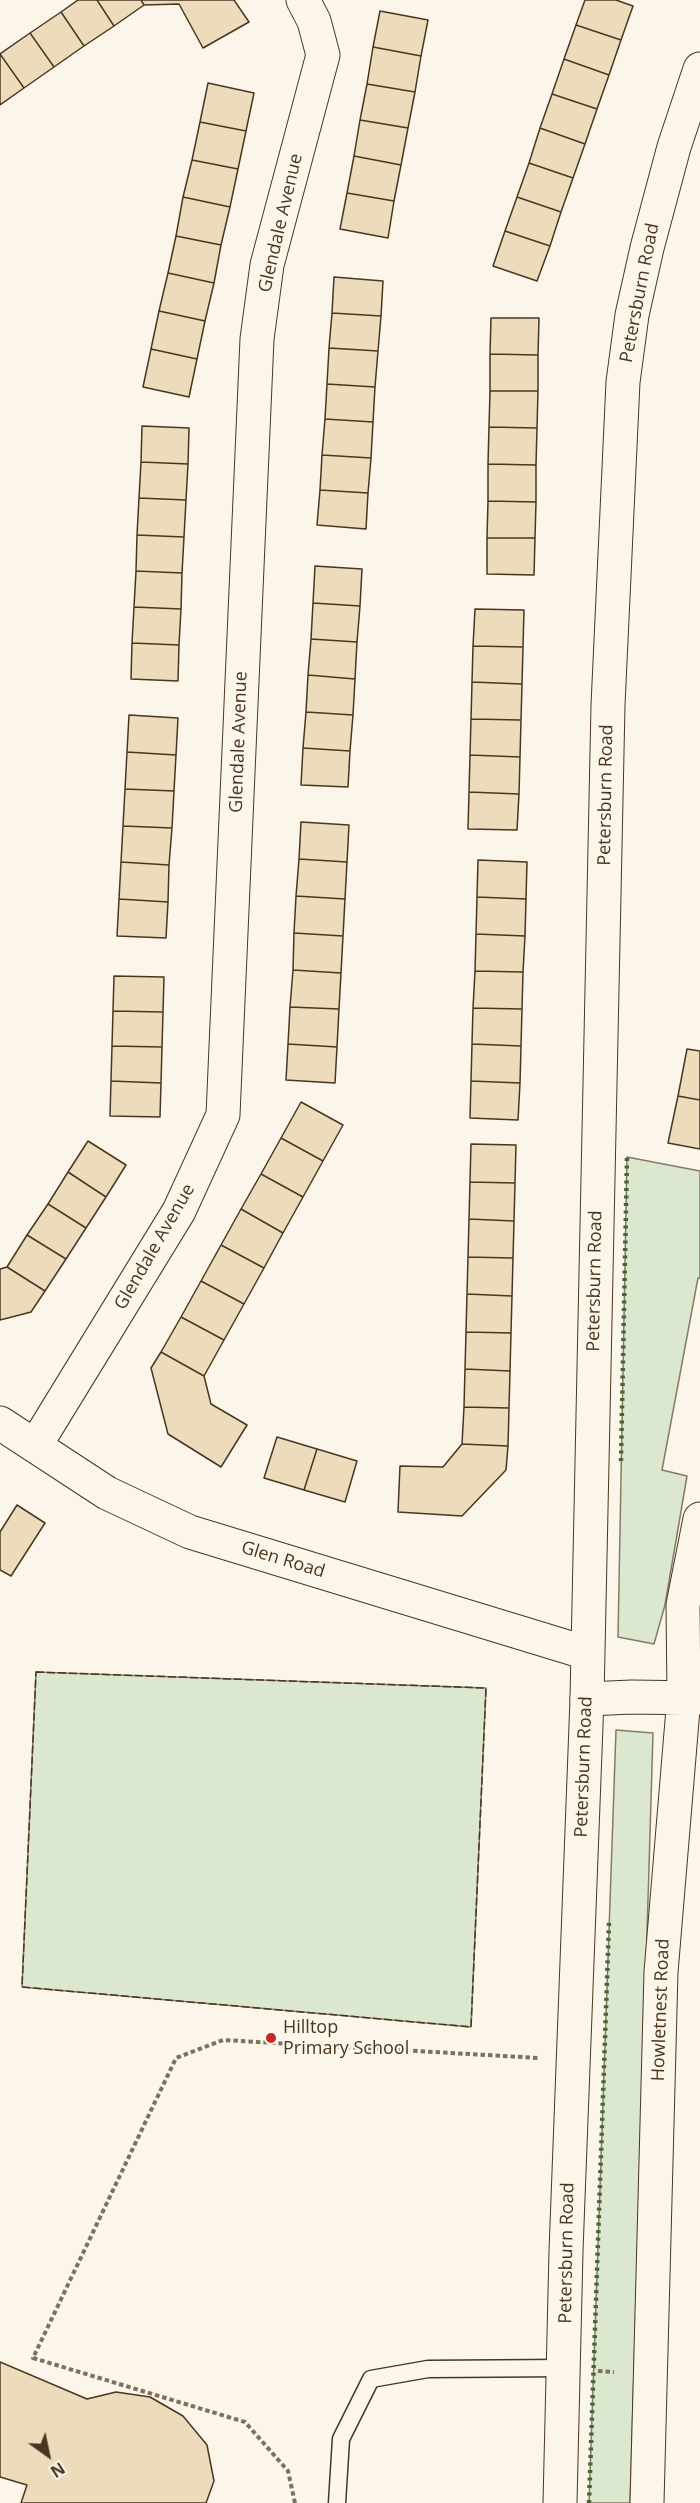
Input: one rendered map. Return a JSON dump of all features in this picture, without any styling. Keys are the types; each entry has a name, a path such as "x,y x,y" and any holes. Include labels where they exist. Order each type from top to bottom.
{"street":[{"name":"Glendale Avenue","path":"35,1446 179,1211 223,1115 256,339 267,265 323,55 314,21 303,0"},
{"name":"Petersburn Road","path":"560,2503 573,2060 587,1699 608,705 623,382 632,315 647,248 674,147 700,69"},
{"name":"Glen Road","path":"0,1423 106,1493 189,1532 587,1653"},
{"name":"Howletnest Road","path":"647,2503 661,1972 692,1698 683,1605 700,1519"},
{"path":"587,1699 692,1698"}],"lane":[{"path":"337,2503 341,2439 371,2379 428,2369 565,2368"}],"path":[{"path":"295,2503 288,2471 245,2422 33,2358 176,2058 222,2040 573,2060"}],"green space":[{"path":"627,1157 700,1171 700,1278 698,1278 662,1470 687,1476 665,1605 654,1644 618,1637"},
{"path":"36,1672 486,1688 471,2027 22,1987"},
{"path":"616,1730 653,1733 630,2503 589,2503"}],"building":[{"path":"78,0 97,0 114,26 84,46 61,12"},
{"path":"97,0 141,0 144,5 114,26"},
{"path":"141,0 234,0 249,22 203,48 179,4 144,5"},
{"path":"585,0 616,0 633,6 621,40 576,25"},
{"path":"380,11 428,20 421,56 373,47"},
{"path":"61,12 84,46 54,67 30,33"},
{"path":"576,25 621,40 609,75 564,59"},
{"path":"30,33 54,67 24,88 0,54"},
{"path":"373,47 421,56 415,92 367,84"},
{"path":"0,54 24,88 0,105"},
{"path":"564,59 609,75 597,109 552,94"},
{"path":"208,83 254,93 246,131 200,122"},
{"path":"367,84 415,92 408,128 360,120"},
{"path":"552,94 597,109 585,144 540,128"},
{"path":"360,120 408,128 401,165 354,156"},
{"path":"200,122 246,131 238,169 192,160"},
{"path":"540,128 585,144 573,178 529,163"},
{"path":"354,156 401,165 394,201 347,193"},
{"path":"192,160 238,169 230,207 183,197"},
{"path":"529,163 573,178 561,212 517,197"},
{"path":"347,193 394,201 388,238 340,229"},
{"path":"183,197 230,207 221,245 176,236"},
{"path":"517,197 561,212 550,246 505,231"},
{"path":"505,231 550,246 537,281 493,266"},
{"path":"176,236 221,245 214,283 168,273"},
{"path":"168,273 214,283 205,321 159,311"},
{"path":"334,277 383,281 381,316 332,313"},
{"path":"159,311 205,321 197,359 151,349"},
{"path":"332,313 381,316 378,351 329,348"},
{"path":"491,318 539,318 538,355 490,354"},
{"path":"329,348 378,351 375,387 327,384"},
{"path":"151,349 197,359 189,397 143,387"},
{"path":"490,354 538,355 538,391 490,391"},
{"path":"327,384 375,387 373,422 325,419"},
{"path":"490,391 538,391 537,428 489,427"},
{"path":"325,419 373,422 371,458 322,455"},
{"path":"142,426 189,428 188,464 141,462"},
{"path":"489,427 537,428 536,465 488,464"},
{"path":"322,455 371,458 368,493 320,490"},
{"path":"141,462 188,464 186,500 139,498"},
{"path":"488,464 536,465 536,502 488,501"},
{"path":"320,490 368,493 366,529 317,525"},
{"path":"139,498 186,500 184,537 137,535"},
{"path":"488,501 536,502 535,538 487,538"},
{"path":"137,535 184,537 182,573 136,571"},
{"path":"487,538 535,538 534,575 487,574"},
{"path":"315,566 362,569 360,606 313,603"},
{"path":"136,571 182,573 181,609 134,607"},
{"path":"313,603 360,606 357,642 311,639"},
{"path":"134,607 181,609 179,645 132,643"},
{"path":"475,609 524,610 523,647 473,646"},
{"path":"311,639 357,642 355,679 308,675"},
{"path":"132,643 179,645 178,681 131,679"},
{"path":"473,646 523,647 522,684 472,682"},
{"path":"308,675 355,679 353,715 306,712"},
{"path":"472,682 522,684 521,720 471,719"},
{"path":"306,712 353,715 350,751 303,748"},
{"path":"129,715 178,718 176,755 127,752"},
{"path":"471,719 521,720 520,757 470,755"},
{"path":"303,748 350,751 348,787 301,785"},
{"path":"127,752 176,755 174,791 125,789"},
{"path":"470,755 520,757 519,794 469,792"},
{"path":"125,789 174,791 172,828 123,826"},
{"path":"469,792 519,794 517,830 468,829"},
{"path":"301,822 349,825 347,862 299,859"},
{"path":"123,826 172,828 169,865 121,862"},
{"path":"299,859 347,862 345,899 296,896"},
{"path":"478,860 527,862 526,899 477,897"},
{"path":"121,862 169,865 168,902 119,899"},
{"path":"296,896 345,899 343,936 294,933"},
{"path":"477,897 526,899 525,936 476,934"},
{"path":"119,899 168,902 166,938 117,936"},
{"path":"294,933 343,936 341,973 293,970"},
{"path":"476,934 525,936 523,972 475,971"},
{"path":"293,970 341,973 339,1009 290,1007"},
{"path":"475,971 523,972 522,1009 473,1008"},
{"path":"114,976 164,977 163,1012 113,1011"},
{"path":"290,1007 339,1009 337,1047 288,1044"},
{"path":"473,1008 522,1009 521,1046 472,1044"},
{"path":"113,1011 163,1012 162,1047 112,1046"},
{"path":"288,1044 337,1047 335,1083 286,1080"},
{"path":"472,1044 521,1046 520,1083 471,1081"},
{"path":"112,1046 162,1047 161,1083 111,1081"},
{"path":"687,1049 700,1051 700,1100 678,1096"},
{"path":"111,1081 161,1083 160,1117 110,1116"},
{"path":"471,1081 520,1083 518,1120 470,1118"},
{"path":"678,1096 700,1100 700,1149 668,1143"},
{"path":"301,1102 343,1125 323,1161 281,1138"},
{"path":"281,1138 323,1161 303,1197 261,1174"},
{"path":"88,1141 126,1165 106,1197 68,1172"},
{"path":"471,1144 516,1145 515,1183 470,1182"},
{"path":"68,1172 106,1197 86,1228 48,1204"},
{"path":"261,1174 303,1197 283,1233 241,1209"},
{"path":"470,1182 515,1183 514,1221 469,1219"},
{"path":"48,1204 86,1228 66,1259 27,1235"},
{"path":"241,1209 283,1233 264,1268 221,1245"},
{"path":"469,1219 514,1221 513,1258 468,1257"},
{"path":"27,1235 66,1259 45,1291 7,1267"},
{"path":"221,1245 264,1268 244,1304 201,1281"},
{"path":"468,1257 513,1258 512,1296 467,1294"},
{"path":"7,1267 45,1291 31,1312 0,1320 0,1269"},
{"path":"201,1281 244,1304 224,1340 181,1317"},
{"path":"467,1294 512,1296 511,1333 466,1332"},
{"path":"181,1317 224,1340 204,1376 161,1352"},
{"path":"466,1332 511,1333 510,1371 465,1369"},
{"path":"161,1352 204,1376 211,1404 247,1425 221,1467 168,1434 151,1368"},
{"path":"465,1369 510,1371 509,1408 464,1407"},
{"path":"464,1407 509,1408 508,1446 462,1444"},
{"path":"277,1437 317,1449 304,1490 264,1478"},
{"path":"462,1444 508,1446 506,1470 462,1516 398,1512 400,1466 443,1467"},
{"path":"317,1449 357,1461 345,1502 304,1490"},
{"path":"17,1505 45,1523 11,1576 0,1570 0,1532"},
{"path":"0,2362 87,2399 116,2392 150,2397 183,2416 207,2445 214,2481 206,2503 21,2503 27,2485 0,2477"}],"hedge":[{"path":"621,1461 627,1157"},
{"path":"589,2503 609,1922"}],"fence":[{"path":"36,1672 486,1688 471,2027 22,1987 36,1672"}],"place":[{"name":"Hilltop Primary School","path":"271,2038"}]}
